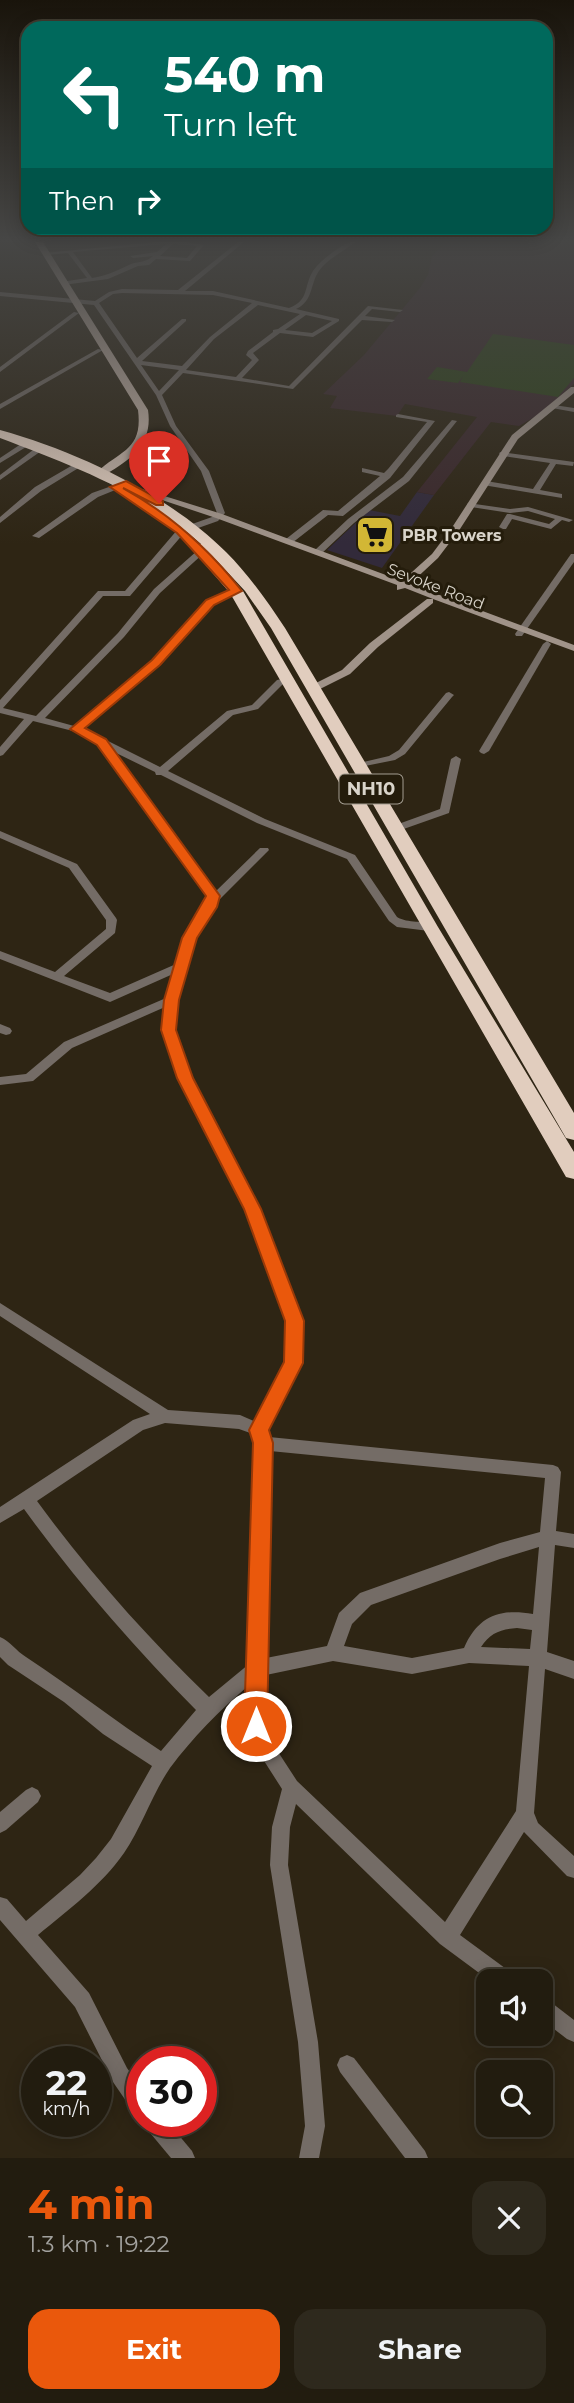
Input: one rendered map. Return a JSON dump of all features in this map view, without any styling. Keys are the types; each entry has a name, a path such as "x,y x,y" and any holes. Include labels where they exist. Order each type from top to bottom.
{"highway":[{"path":"0,432 55,449 59,456"},
{"path":"0,432 92,468 187,528 201,552 236,591 429,927 574,1171"},
{"name":"NH10","path":"126,487 187,528 250,585 574,1132"}],"main road":[{"path":"92,468 129,447 135,441 138,425 130,398 96,343"},
{"path":"92,468 141,443 146,423 127,382 99,343"},
{"path":"401,587 435,556 519,433 574,388"},
{"name":"Sevoke Road","path":"126,487 289,541 430,601 574,648"},
{"name":"Sevoke Road","path":"214,516 522,631 574,654"},
{"path":"312,689 346,673 374,645 430,601"}],"street":[{"path":"0,370 31,343"},
{"path":"124,343 159,395 173,426 205,471 214,516 187,528 127,594 101,593 0,708 76,729 159,773 261,821 351,857 393,919 401,924 429,927"},
{"path":"138,362 159,343"},
{"path":"159,395 208,343"},
{"path":"237,380 256,360 249,355 261,343"},
{"path":"138,362 293,387 336,343"},
{"path":"0,407 100,350"},
{"path":"554,407 574,410"},
{"path":"289,541 326,512 340,514 387,476 432,421 398,416"},
{"path":"318,552 406,479 454,421"},
{"path":"0,461 34,447"},
{"path":"0,478 34,447"},
{"path":"503,454 573,464"},
{"path":"535,492 554,461"},
{"path":"0,521 38,489 92,468"},
{"path":"365,470 387,476"},
{"path":"486,483 559,496"},
{"path":"36,536 95,495 126,487"},
{"path":"471,505 512,513 551,527 565,519"},
{"path":"503,527 512,513"},
{"path":"0,753 121,635 157,591 201,552"},
{"path":"522,631 574,556"},
{"path":"76,729 156,662 210,603 236,591"},
{"path":"484,751 547,644"},
{"path":"159,773 230,713 255,707 281,681 288,679"},
{"path":"358,766 392,758 402,752 449,695"},
{"path":"101,742 211,893 213,900"},
{"path":"394,829 445,811 456,759"},
{"path":"0,834 73,866 112,920 114,926 111,930 56,977"},
{"path":"264,850 213,900 189,938 171,1000 169,1030 174,1053 211,1132 249,1202 294,1321 293,1363 261,1437 256,1726 291,1787 447,1937 490,1969"},
{"path":"0,955 110,998 183,965"},
{"path":"0,1081 29,1078 68,1045 171,1000"},
{"path":"0,1309 165,1416"},
{"path":"0,1516 138,1425 165,1416 240,1422 261,1437 549,1469 554,1475 526,1814 532,1829 574,1869"},
{"path":"27,1500 56,1541 101,1595 208,1709"},
{"path":"333,1653 338,1630 345,1619 366,1599 500,1551 549,1537 574,1541"},
{"path":"469,1655 479,1634 494,1626 522,1617 541,1624"},
{"path":"0,1645 14,1659 70,1696 109,1728 163,1763"},
{"path":"26,1933 87,1882 103,1865 118,1846 163,1763 208,1709 256,1669 333,1653 412,1666 469,1655 538,1658 574,1670"},
{"path":"291,1787 281,1827 279,1865 308,2042 315,2126 309,2158"},
{"path":"0,1824 32,1796"},
{"path":"447,1937 526,1814"},
{"path":"0,1906 82,2000 126,2084"},
{"path":"553,2016 574,2032"},
{"path":"347,2065 418,2158"},
{"path":"167,2137 185,2158"}],"shaded area":[{"path":"374,343 574,343 574,384 538,415 519,426 491,422 434,495 417,492 477,417 405,404 397,416 330,408 337,396 323,394"},
{"name":"PBR Towers","path":"417,492 434,495 382,568 327,550 369,510 400,516"}],"green space":[{"path":"487,343 574,345 574,378 558,397 460,382 463,376 458,383 427,379 437,367 467,372"}],"place":[{"name":"PBR Towers","path":"375,535"}],"route":[{"path":"159,503 126,484 114,487 150,507 181,531 236,591 210,603 156,662 76,729 101,742 194,874 213,896 189,938 185,960 171,1000 169,1030 174,1053 185,1078 253,1209 294,1321 293,1363 259,1430 263,1443 256,1726"}]}
